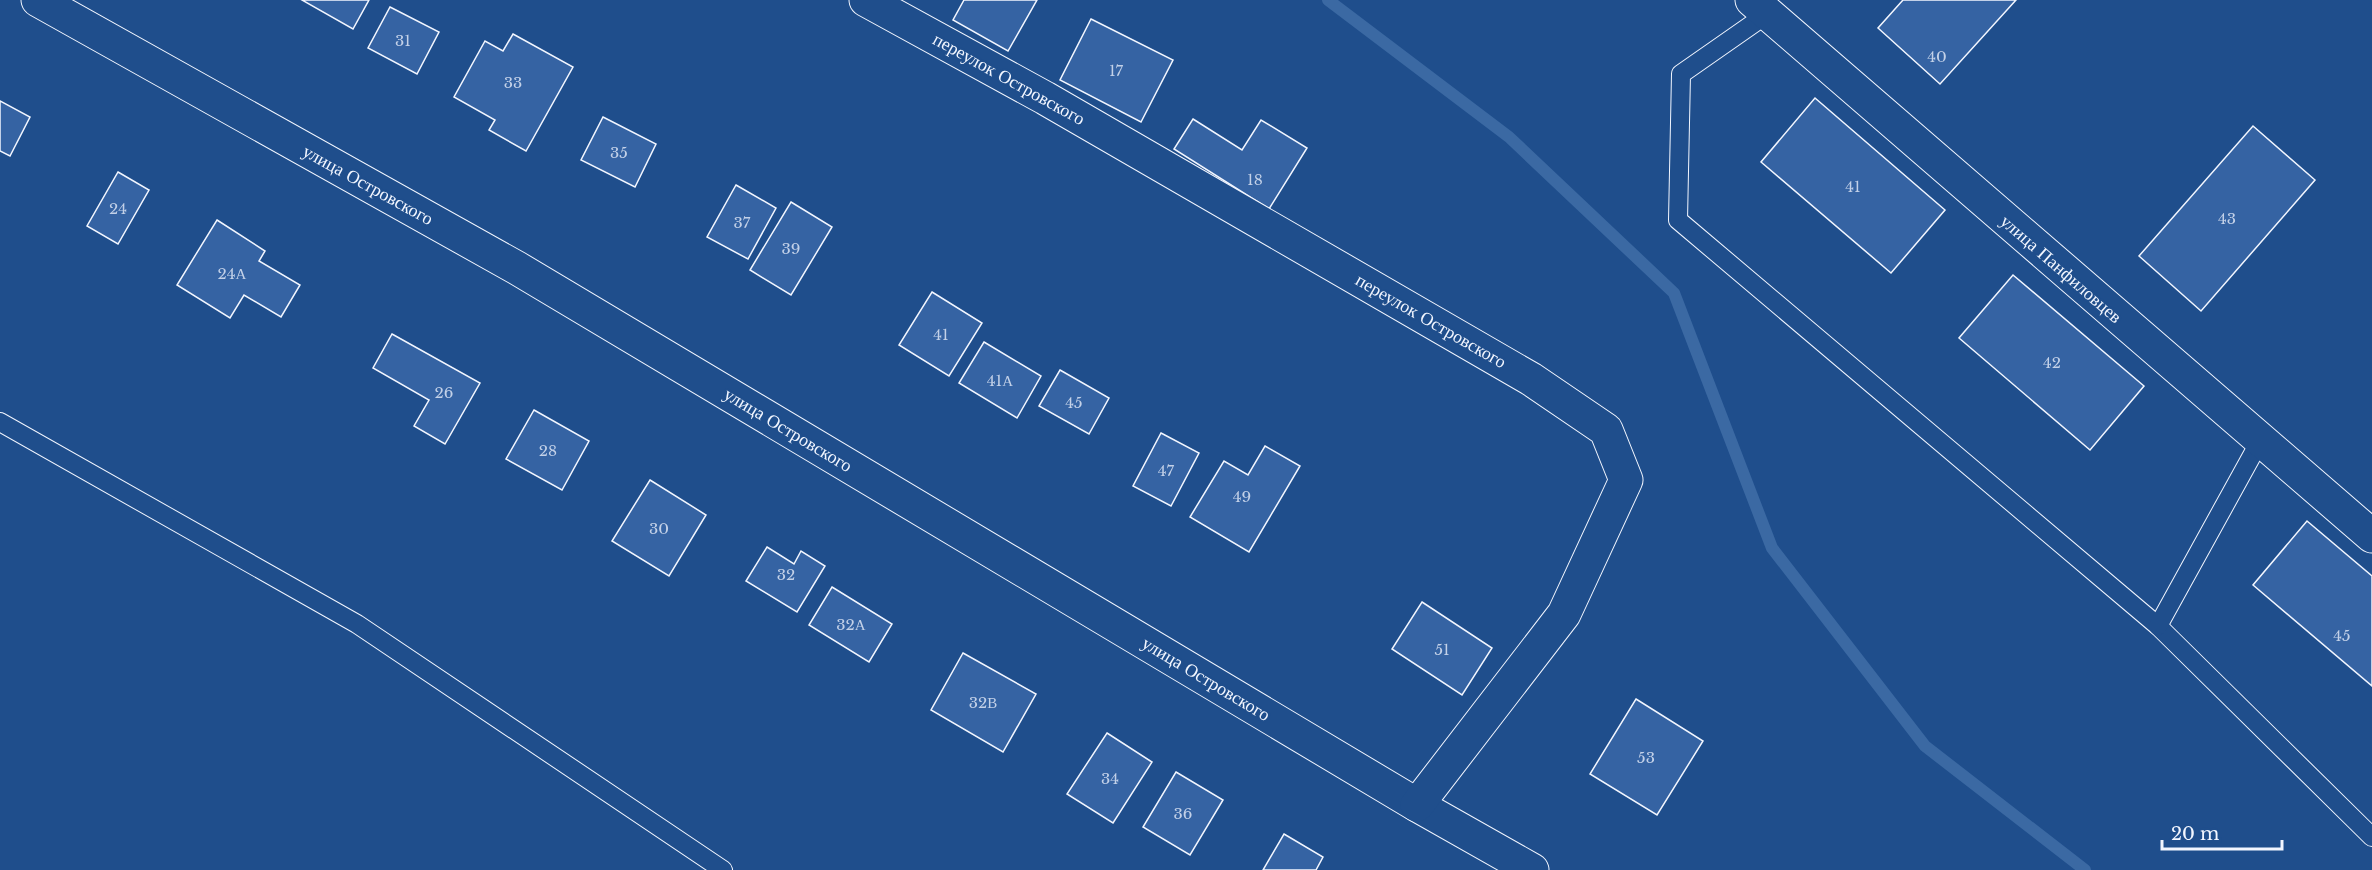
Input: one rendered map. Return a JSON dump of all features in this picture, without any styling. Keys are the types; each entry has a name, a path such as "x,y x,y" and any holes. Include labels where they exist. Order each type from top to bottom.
{"street":[{"name":"улица Островского","path":"38,0 517,268 1417,805 1532,870"},
{"name":"переулок Островского","path":"866,0 1055,104 1531,379 1606,429 1626,480 1564,614 1417,805"},
{"name":"улица Панфиловцев","path":"1759,7 2372,536"}],"lane":[{"path":"1759,7 1681,74 1678,220 2158,626 2372,837"},
{"path":"0,422 357,624 723,870"},
{"path":"2158,626 2260,441"}],"building":[{"path":"302,0 369,0 353,29"},
{"path":"964,0 1037,0 1008,51 953,20"},
{"path":"1903,0 2016,0 1940,84 1878,28"},
{"path":"390,7 439,32 417,74 368,48"},
{"path":"1091,19 1173,60 1141,122 1060,80"},
{"path":"513,34 573,67 526,151 489,130 495,120 454,97 485,41 503,51"},
{"path":"1815,98 1945,210 1891,273 1761,162"},
{"path":"0,101 30,117 10,156 0,151"},
{"path":"603,117 656,144 635,187 581,160"},
{"path":"1193,119 1242,150 1261,120 1307,148 1269,209 1174,149"},
{"path":"2253,126 2315,180 2201,311 2139,256"},
{"path":"118,172 149,190 118,244 87,226"},
{"path":"736,185 776,208 748,259 707,237"},
{"path":"791,202 832,227 791,295 750,270"},
{"path":"217,220 265,251 259,261 300,285 281,317 244,295 230,318 177,285"},
{"path":"2013,275 2144,386 2090,450 1959,338"},
{"path":"932,292 982,323 949,376 899,345"},
{"path":"392,334 480,383 445,444 414,426 429,400 373,368"},
{"path":"984,342 1041,376 1017,418 959,383"},
{"path":"1060,370 1109,398 1089,434 1039,406"},
{"path":"534,410 589,441 562,490 506,459"},
{"path":"1161,433 1199,453 1171,506 1133,486"},
{"path":"1265,446 1300,466 1249,552 1190,517 1224,461 1248,475"},
{"path":"650,480 706,515 669,576 612,541"},
{"path":"2307,521 2372,576 2372,686 2253,585"},
{"path":"767,547 794,564 801,551 825,566 797,612 746,581"},
{"path":"832,587 892,624 869,662 809,625"},
{"path":"1422,602 1492,648 1462,695 1392,649"},
{"path":"963,653 1036,694 1003,752 931,710"},
{"path":"1636,699 1703,741 1657,815 1590,774"},
{"path":"1107,733 1152,762 1113,823 1067,794"},
{"path":"1176,772 1223,800 1190,855 1143,827"},
{"path":"1284,834 1323,857 1316,870 1263,870"}],"waterway":[{"path":"1328,0 1509,137 1674,293 1772,548 1925,746 2085,870"}]}
